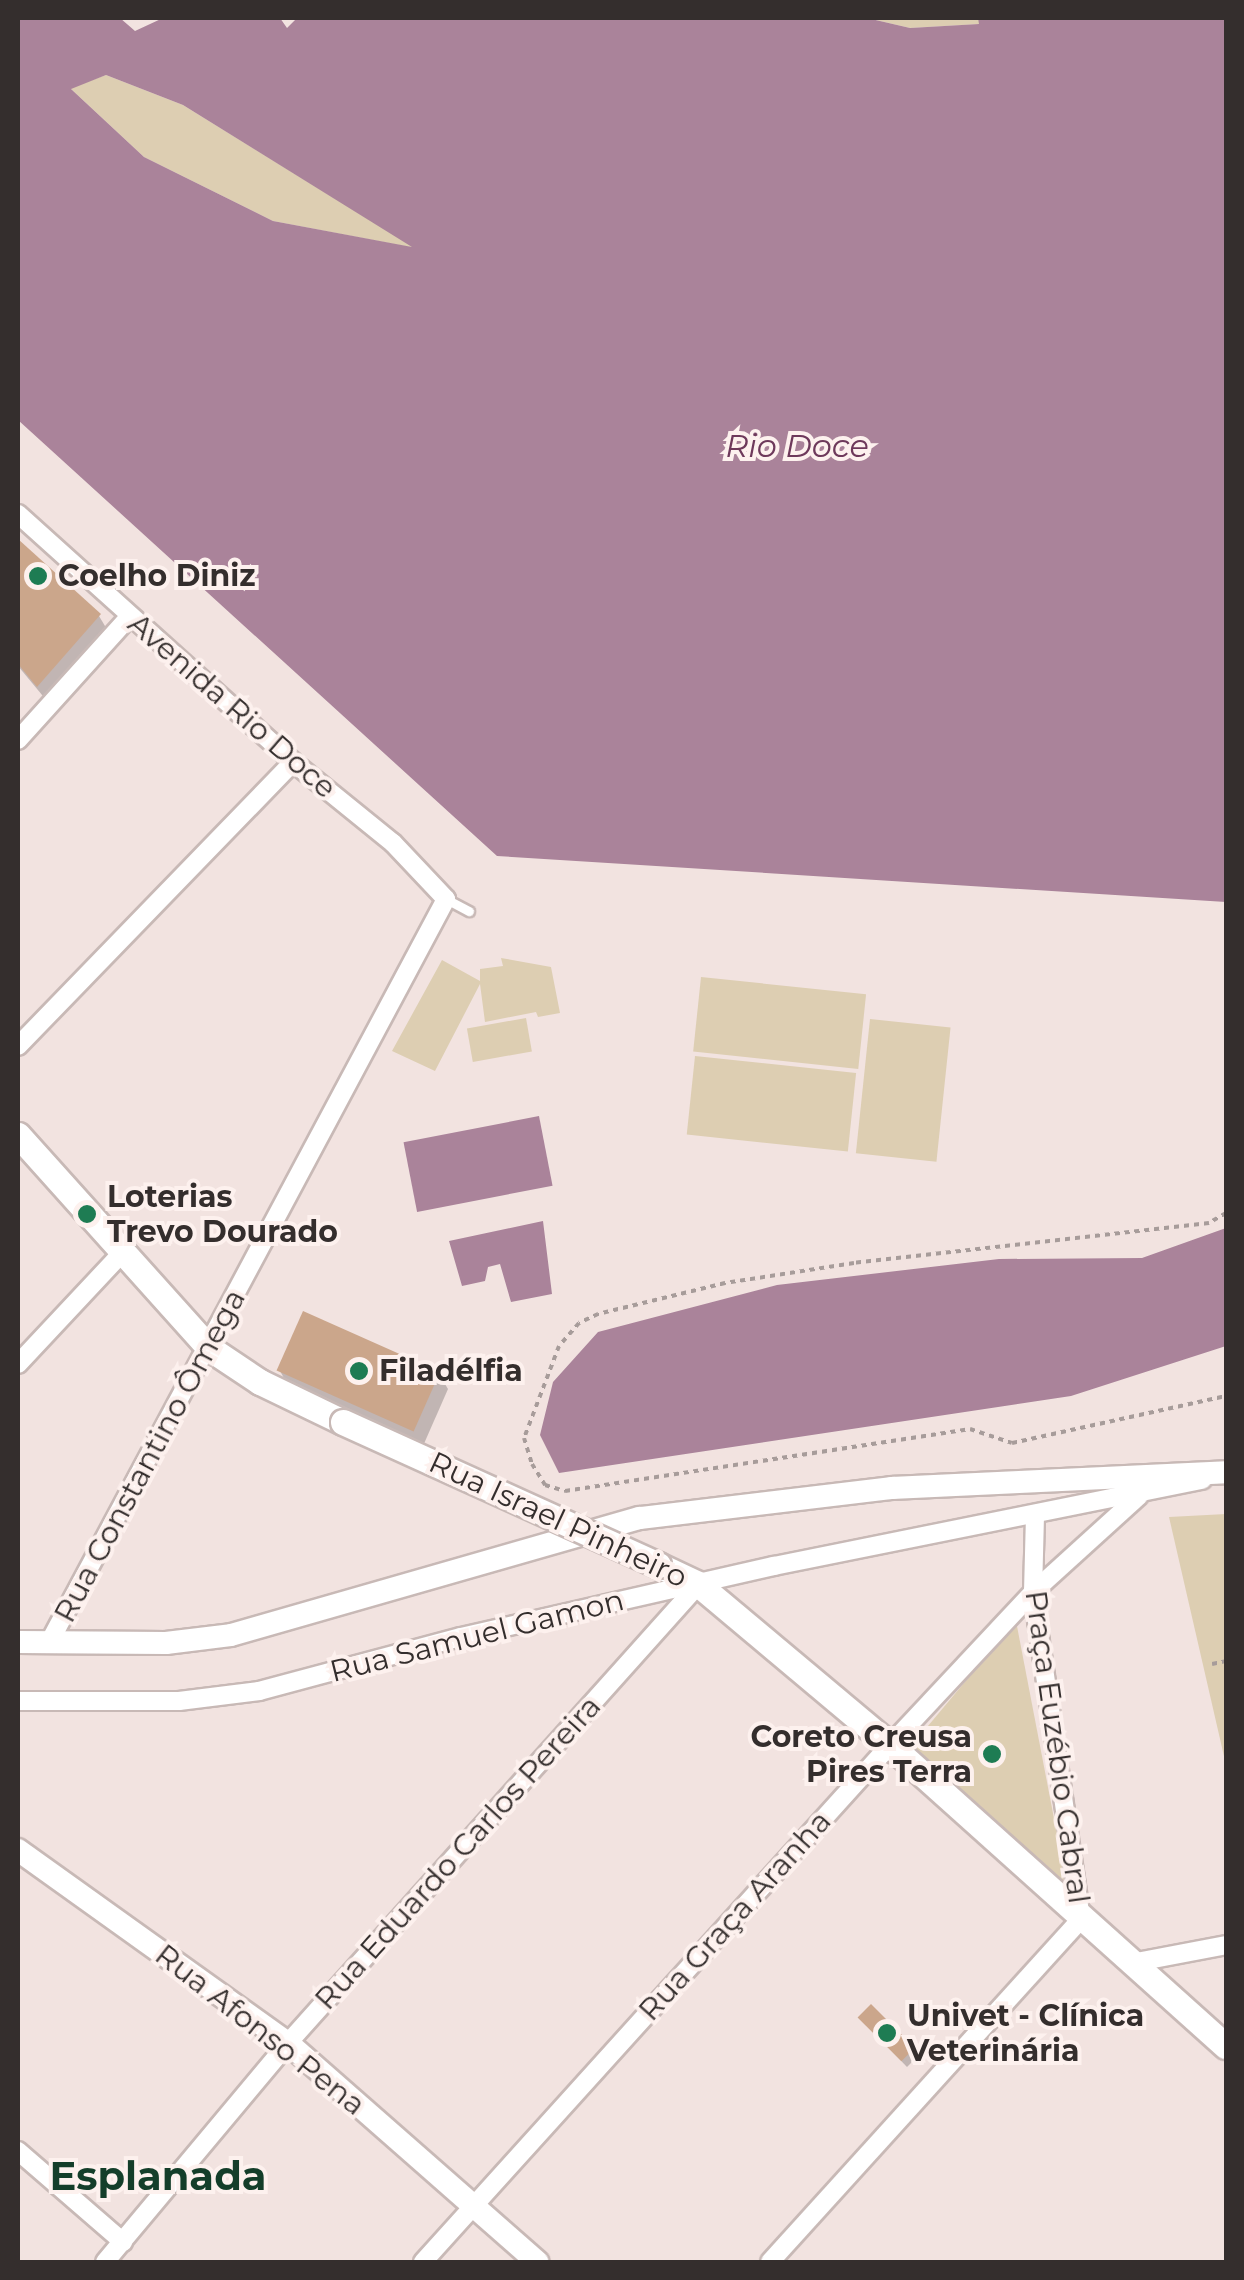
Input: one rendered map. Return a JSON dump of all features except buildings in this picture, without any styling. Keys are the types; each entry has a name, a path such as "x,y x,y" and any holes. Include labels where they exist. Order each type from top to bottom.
{"main road":[{"name":"Rua Israel Pinheiro","path":"18,1134 121,1254 209,1348 260,1382 698,1584 890,1745 1226,2046"}],"street":[{"name":"Avenida Rio Doce","path":"18,514 293,762 393,843 446,900"},
{"path":"18,740 129,617"},
{"path":"18,1046 293,762"},
{"name":"Rua Constantino Ômega","path":"50,1641 446,900"},
{"path":"18,1364 121,1254"},
{"path":"18,1642 166,1643 231,1635 640,1518 892,1488 1226,1473"},
{"name":"Rua Samuel Gamon","path":"18,1701 179,1702 259,1691 461,1638 698,1584 1141,1494 1226,1473"},
{"name":"Rua Graça Aranha","path":"423,2262 1033,1592 1141,1494"},
{"name":"Praça Euzébio Cabral","path":"1035,1514 1033,1592 1081,1919"},
{"name":"Rua Eduardo Carlos Pereira","path":"105,2262 288,2043 698,1584"},
{"name":"Rua Afonso Pena","path":"18,1850 288,2043 537,2262"},
{"path":"770,2262 1081,1919"},
{"path":"1132,1963 1226,1945"},
{"path":"18,2151 124,2242"}],"lane":[{"path":"446,900 469,912"}],"path":[{"path":"1226,1213 1209,1223 854,1263 726,1283 598,1314 578,1323 560,1346 524,1438 532,1464 546,1484 566,1491 861,1442 970,1429 1012,1443 1226,1396"},
{"path":"1212,1664 1226,1661"}],"shaded area":[{"path":"867,18 978,18 980,24 910,28"},
{"path":"106,75 183,105 415,248 273,221 144,157 70,88"},
{"path":"501,958 551,967 560,1013 538,1017 536,1012 485,1022 480,984 435,1071 392,1051 442,960 480,981 480,969 503,966"},
{"path":"701,977 866,994 858,1069 693,1052"},
{"path":"526,1018 532,1051 473,1062 467,1028"},
{"path":"870,1019 951,1027 936,1162 856,1153"},
{"path":"695,1056 856,1073 848,1152 687,1135"},
{"path":"1226,1514 1226,1765 1169,1517"},
{"path":"1016,1621 1067,1886 912,1745"}],"water":[{"name":"Rio Doce","path":"18,18 120,18 135,31 163,18 280,18 287,28 297,18 867,18 910,28 979,24 978,18 1226,18 1226,902 497,856 18,420","holes":["106,75 183,105 412,247 273,221 144,157 71,89"]},
{"path":"539,1116 553,1186 417,1212 404,1142"},
{"path":"543,1221 552,1294 511,1302 500,1264 488,1267 485,1281 462,1286 449,1241"},
{"path":"1226,1228 1226,1346 1071,1396 559,1473 540,1435 553,1382 598,1332 777,1285 999,1259 1142,1258"}],"place":[{"name":"Coelho Diniz","path":"38,576"},
{"name":"Loterias Trevo Dourado","path":"87,1214"},
{"name":"Filadélfia","path":"359,1371"},
{"name":"Coreto Creusa Pires Terra","path":"992,1754"},
{"name":"Univet - Clínica Veterinária","path":"887,2033"}],"district":[{"name":"Esplanada","path":"158,2176"}]}
